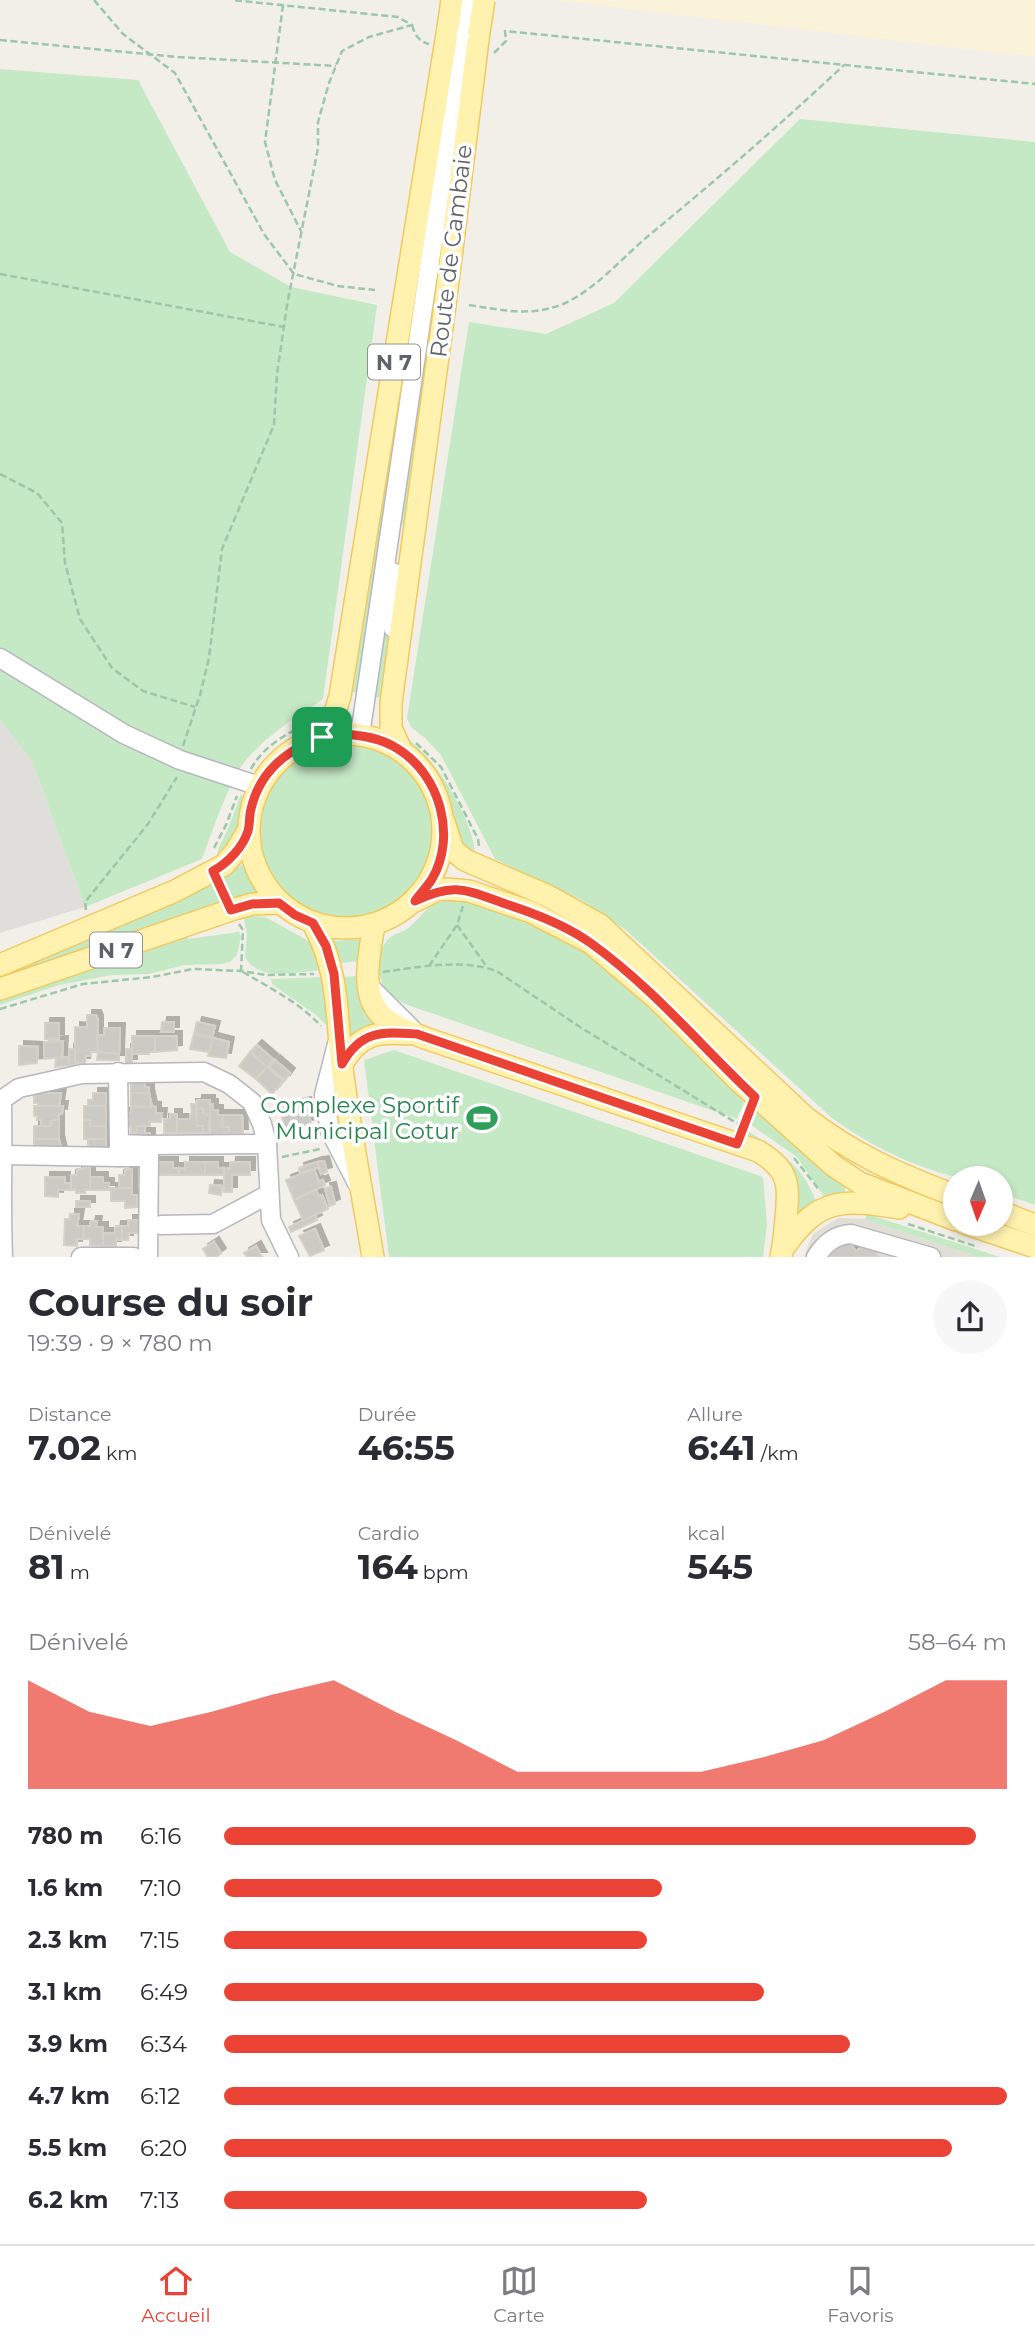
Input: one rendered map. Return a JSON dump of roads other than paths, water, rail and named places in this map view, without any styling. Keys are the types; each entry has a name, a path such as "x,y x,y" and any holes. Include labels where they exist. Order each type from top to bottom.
{"main road":[{"name":"Route de Cambaie","path":"408,746 391,728 391,703 445,305 463,38 452,0"},
{"name":"Route de Cambaie","path":"319,728 332,722 340,696 463,38 484,0"},
{"path":"943,1191 897,1174 835,1140 804,1117 600,925 548,896 465,860 453,850 437,794 408,746 319,728 249,788 251,808 248,831 253,863 268,891 295,915 334,928 354,929 374,925 396,915 415,901 446,888 469,891 531,912 591,943 657,999 755,1097 834,1166 860,1182 943,1216"},
{"path":"415,901 432,878 442,851 444,822"},
{"name":"N 7","path":"0,965 163,896 213,871 224,865 248,831"},
{"name":"N 7","path":"0,989 231,910 252,904 279,903"},
{"path":"313,923 326,946 334,974 342,1064 373,1257"},
{"path":"374,925 368,962 376,1008 395,1025 740,1135 772,1159 782,1170 789,1194 782,1252"},
{"path":"342,1064 351,1048 368,1037 385,1032 417,1034"},
{"path":"782,1252 799,1225 823,1209 844,1202 932,1213"},
{"path":"1013,1217 1035,1225"},
{"path":"1002,1236 1035,1247"}],"street":[{"path":"360,735 468,0"},
{"path":"391,530 394,600 391,703"},
{"path":"0,659 124,734 249,788"},
{"path":"339,1034 324,1095 330,1131 363,1195"},
{"path":"118,1072 119,1151"},
{"path":"3,1257 1,1101 19,1088 82,1074 118,1072 204,1072 229,1084 251,1102 262,1124 267,1152 271,1220 289,1257"},
{"path":"1,1167 119,1151 267,1152"},
{"path":"148,1151 148,1257"},
{"path":"161,1225 213,1224 269,1194"},
{"path":"816,1257 831,1239 851,1234 931,1257"},
{"path":"80,1257 134,1257"}],"place":[{"name":"Complexe Sportif Municipal Cotur","path":"482,1118"}]}
